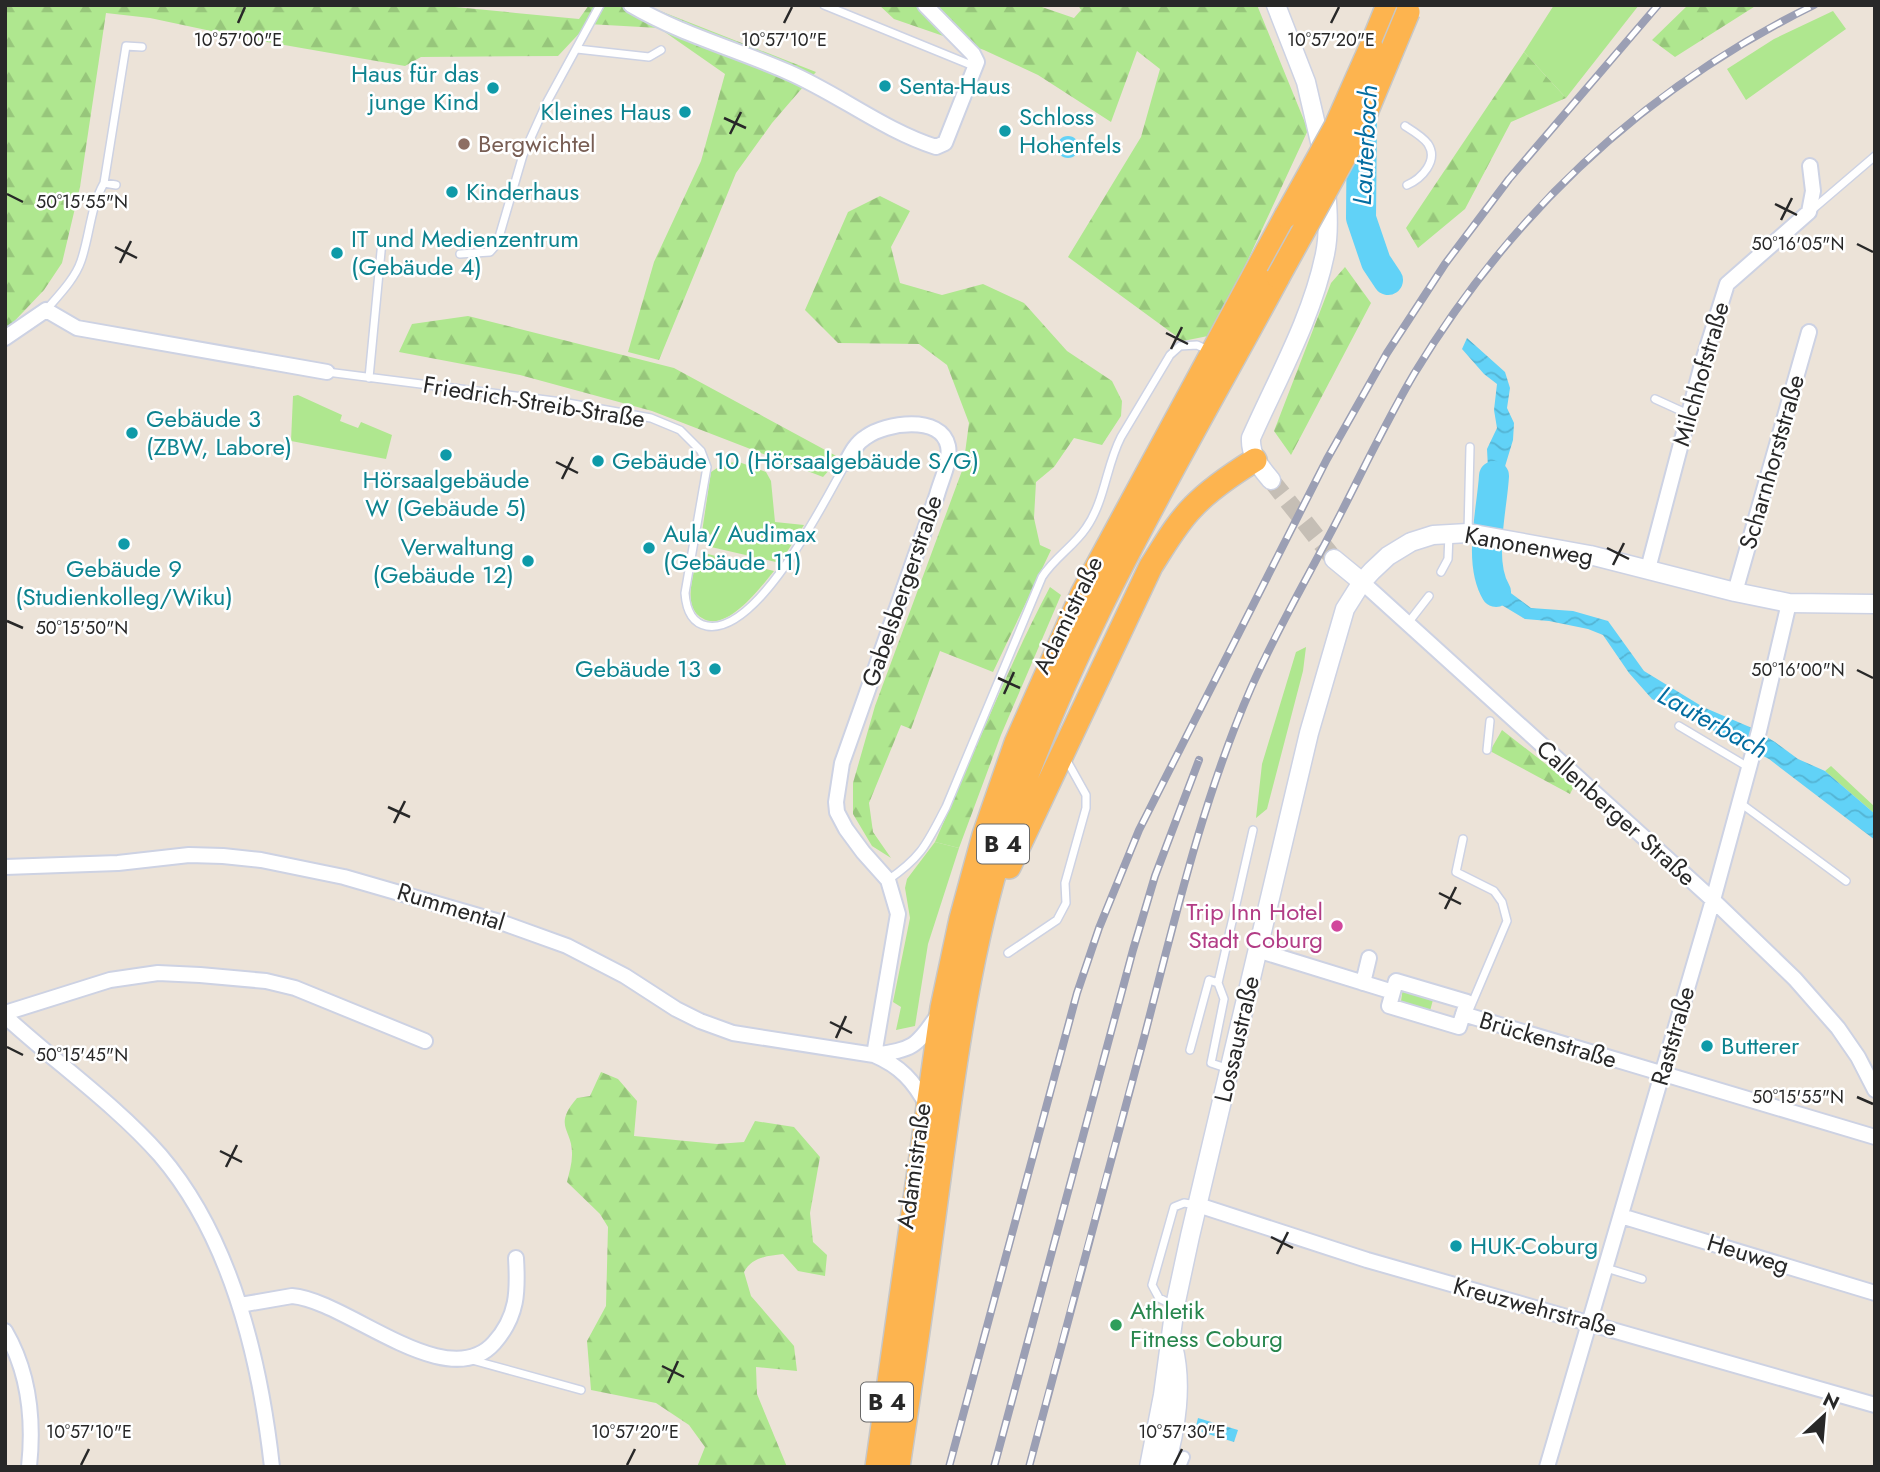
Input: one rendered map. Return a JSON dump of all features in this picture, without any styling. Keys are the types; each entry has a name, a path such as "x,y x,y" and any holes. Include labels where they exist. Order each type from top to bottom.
{"highway":[{"path":"1371,47 1378,5"},
{"name":"Adamistraße","path":"898,1467 957,1047 981,927 1011,820 1036,749 1073,661 1268,273 1371,47 1405,7"},
{"name":"Adamistraße","path":"877,1467 942,1008 961,919 984,835 1016,743 1082,594 1214,352 1358,132 1405,7"},
{"path":"981,927 1050,787 1063,748 1151,566 1176,527 1194,506 1232,474 1255,460"}],"street":[{"path":"633,6 678,29 791,73 857,111 936,147 946,143 976,67 974,54 925,5"},
{"path":"1272,480 1255,460 1250,446 1251,438 1304,320 1321,273 1326,251 1327,196 1319,130 1306,82 1276,5"},
{"path":"1809,212 1813,191 1810,166"},
{"name":"Milchhofstraße","path":"1648,569 1727,284 1809,212"},
{"path":"5,338 46,310"},
{"name":"Friedrich-Streib-Straße","path":"46,310 77,328 327,372"},
{"name":"Scharnhorststraße","path":"1734,592 1804,340"},
{"name":"Gabelsbergerstraße","path":"846,463 859,442 880,429 893,425 914,424 930,428 943,436 948,446 937,495 842,763 836,802 837,812 863,852 888,880"},
{"name":"Kanonenweg","path":"1362,582 1400,547 1422,538 1449,533 1474,533 1648,569 1734,592 1789,603 1875,604"},
{"name":"Callenberger Straße","path":"1334,559 1713,900 1795,979 1838,1028 1858,1057 1875,1090"},
{"name":"Lossaustraße","path":"1149,1467 1175,1307 1302,759 1345,609 1362,582"},
{"name":"Raststraße","path":"1547,1467 1713,900 1759,731 1789,603"},
{"name":"Rummental","path":"5,867 118,863 211,855 261,860 344,877 503,923 567,946 625,976 676,1009 733,1033 874,1055 905,1073 929,1111"},
{"path":"874,1055 897,927 898,914 888,880"},
{"name":"Brückenstraße","path":"1258,950 1393,992"},
{"path":"1363,983 1369,958"},
{"path":"5,1015 110,981 158,973 200,975 266,981 295,988 425,1041"},
{"name":"Brückenstraße","path":"1396,981 1467,1002 1465,1014 1459,1027 1389,1006 1396,981"},
{"path":"1432,1019 1440,994"},
{"name":"Rummental","path":"874,1055 913,1046 924,1036 942,1008"},
{"name":"Brückenstraße","path":"1465,1014 1875,1137"},
{"path":"5,1015 132,1126 160,1156 190,1197 205,1223 240,1306 259,1378 272,1467"},
{"name":"Kreuzwehrstraße","path":"1198,1205 1359,1257 1875,1405"},
{"name":"Heuweg","path":"1621,1216 1875,1293"},
{"path":"240,1306 292,1296 309,1298 349,1315 405,1346 441,1357 464,1358 488,1350 513,1316 518,1283 516,1258"},
{"path":"5,1331 21,1370 29,1404 32,1444 29,1467"},
{"name":"Lossaustraße","path":"1165,1467 1177,1398 1178,1366 1171,1339"}],"lane":[{"path":"460,254 490,251 497,244 523,155 547,102 600,5"},
{"path":"824,5 976,67"},
{"path":"46,310 81,263 94,200 104,183 125,46 142,47"},
{"path":"577,49 649,57 661,50"},
{"path":"1405,126 1427,143 1431,150 1429,168 1415,181 1406,185"},
{"path":"1809,212 1875,156"},
{"path":"104,183 116,185"},
{"path":"369,378 382,241"},
{"name":"Adamistraße","path":"888,880 912,863 927,843 946,807 1042,577 1051,563 1086,529 1104,491 1114,449 1170,355 1180,346 1187,344 1214,352"},
{"name":"Friedrich-Streib-Straße","path":"327,372 562,402 651,418 680,430 701,452 707,467 685,593 688,611 700,625 710,627 725,625 740,617 761,597 783,568 846,463"},
{"path":"1655,399 1689,414"},
{"path":"1470,447 1474,533"},
{"path":"1441,572 1448,559 1449,533"},
{"path":"1408,624 1429,596"},
{"path":"1487,750 1490,721"},
{"path":"1679,726 1751,760"},
{"path":"1008,953 1057,920 1066,903 1065,883 1086,808 1086,795 1074,781 1063,748"},
{"path":"1738,802 1846,881"},
{"path":"1230,1070 1211,1063 1224,999 1218,983 1253,830"},
{"path":"1463,839 1457,872 1494,891 1502,902 1507,921 1465,1014"},
{"path":"1190,1050 1209,980 1218,983"},
{"path":"1175,1307 1158,1298 1152,1285 1174,1207 1184,1203 1198,1205"},
{"path":"1606,1268 1642,1279"},
{"path":"464,1358 582,1390"}],"green space":[{"path":"5,5 434,5 579,19 589,5 645,5 816,72 772,123 736,173 659,360 628,352 654,262 701,161 725,74 659,28 588,24 558,56 421,57 405,66 244,38 150,18 106,13 80,187 62,263 44,290 5,331"},
{"path":"879,5 1036,5 1074,18 1081,10 1078,5 1257,5 1308,130 1213,335 1183,341 1068,257 1141,137 1160,69 1137,51 1111,122 1038,75 984,50 894,19"},
{"path":"1554,5 1639,5 1566,98 1524,52"},
{"path":"1688,5 1757,5 1675,57 1652,40"},
{"path":"1833,11 1846,29 1746,100 1727,69 1774,39"},
{"path":"1524,52 1566,98 1511,122 1465,209 1418,248 1406,228"},
{"path":"880,196 910,211 891,247 900,283 942,295 983,284 1024,303 1067,351 1112,381 1122,401 1121,416 1102,445 1074,438 1054,467 1036,482 1034,518 1040,545 1051,550 993,672 940,651 911,729 901,725 869,803 873,832 891,858 872,846 853,814 853,783 875,706 963,468 969,423 947,365 919,344 838,343 805,310 848,212"},
{"path":"1345,267 1371,303 1291,455 1274,431 1331,283"},
{"path":"468,316 674,368 840,458 823,477 652,411 520,375 399,352 412,324"},
{"path":"298,395 342,415 340,421 358,428 361,422 392,435 386,459 291,441 293,396"},
{"path":"739,462 766,472 771,481 775,522 804,525 780,563 711,547 712,535 702,532 711,472 725,463"},
{"path":"708,554 774,571 742,607 722,620 711,621 696,613 691,596 695,562 705,565"},
{"path":"1050,587 1061,595 1001,735 959,848 935,842 1004,682"},
{"path":"1306,647 1303,671 1267,809 1256,818 1262,764 1296,652"},
{"path":"1502,730 1574,786 1570,794 1490,751"},
{"path":"1831,766 1875,807 1875,814 1825,771"},
{"path":"935,842 959,848 928,944 915,1026 896,1030 901,1007 893,1002 910,918 905,888 907,879"},
{"path":"1403,988 1434,996 1430,1011 1401,1001"},
{"path":"601,1072 618,1079 637,1101 634,1136 717,1144 744,1142 755,1121 794,1127 820,1157 810,1213 813,1242 827,1255 825,1276 798,1271 783,1254 756,1260 744,1272 751,1296 794,1346 797,1371 756,1367 757,1394 787,1467 697,1467 705,1447 689,1425 656,1403 591,1390 587,1341 606,1306 608,1227 600,1214 567,1182 572,1155 565,1122 566,1115 577,1098 590,1096"}],"water":[{"path":"1068,136 1076,139 1079,147 1076,155 1068,158 1060,155 1057,147 1060,139"},
{"path":"1367,152 1367,202 1371,215 1368,216 1380,251 1367,253 1358,218 1354,218 1351,185"},
{"path":"1467,338 1505,372 1510,388 1507,408 1514,423 1513,440 1503,473 1500,519 1483,515 1489,487 1487,449 1497,428 1494,410 1497,384 1484,374 1462,349"},
{"path":"1485,554 1500,556 1501,581 1508,591 1531,608 1573,611 1608,621 1644,671 1703,707 1752,728 1798,759 1825,771 1875,814 1875,840 1769,759 1652,699 1629,673 1603,635 1549,621 1525,619 1495,601 1486,586"},
{"path":"1198,1418 1238,1430 1234,1442 1195,1430"}],"waterway":[{"name":"Lauterbach","path":"1362,109 1361,218 1376,262 1388,280"},
{"name":"Lauterbach","path":"1494,476 1487,551 1491,580 1496,592"}],"tunnel":[{"path":"1271,480 1334,559"}],"railway":[{"path":"949,1467 1077,993 1099,928 1139,830 1327,459 1387,353 1445,264 1509,179 1658,5"},
{"path":"1029,1467 1179,903 1218,772 1261,665 1395,408 1452,315 1494,260 1539,208 1587,160 1638,116 1693,75 1752,38 1814,5"},
{"path":"994,1467 1133,950 1155,876 1199,760"}],"place":[{"name":"Senta-Haus","path":"885,86"},
{"name":"Haus für das junge Kind","path":"493,88"},
{"name":"Kleines Haus","path":"685,112"},
{"name":"Schloss Hohenfels","path":"1005,131"},
{"name":"Bergwichtel","path":"464,144"},
{"name":"Kinderhaus","path":"452,192"},
{"name":"IT und Medienzentrum (Gebäude 4)","path":"337,253"},
{"name":"Gebäude 3 (ZBW, Labore)","path":"132,433"},
{"name":"Hörsaalgebäude W (Gebäude 5)","path":"446,455"},
{"name":"Gebäude 10 (Hörsaalgebäude S/G)","path":"598,461"},
{"name":"Gebäude 9 (Studienkolleg/Wiku)","path":"124,544"},
{"name":"Aula/ Audimax (Gebäude 11)","path":"649,548"},
{"name":"Verwaltung (Gebäude 12)","path":"528,561"},
{"name":"Gebäude 13","path":"715,669"},
{"name":"Trip Inn Hotel Stadt Coburg","path":"1337,926"},
{"name":"Butterer","path":"1707,1046"},
{"name":"HUK-Coburg","path":"1456,1246"},
{"name":"Athletik Fitness Coburg","path":"1116,1325"}]}
